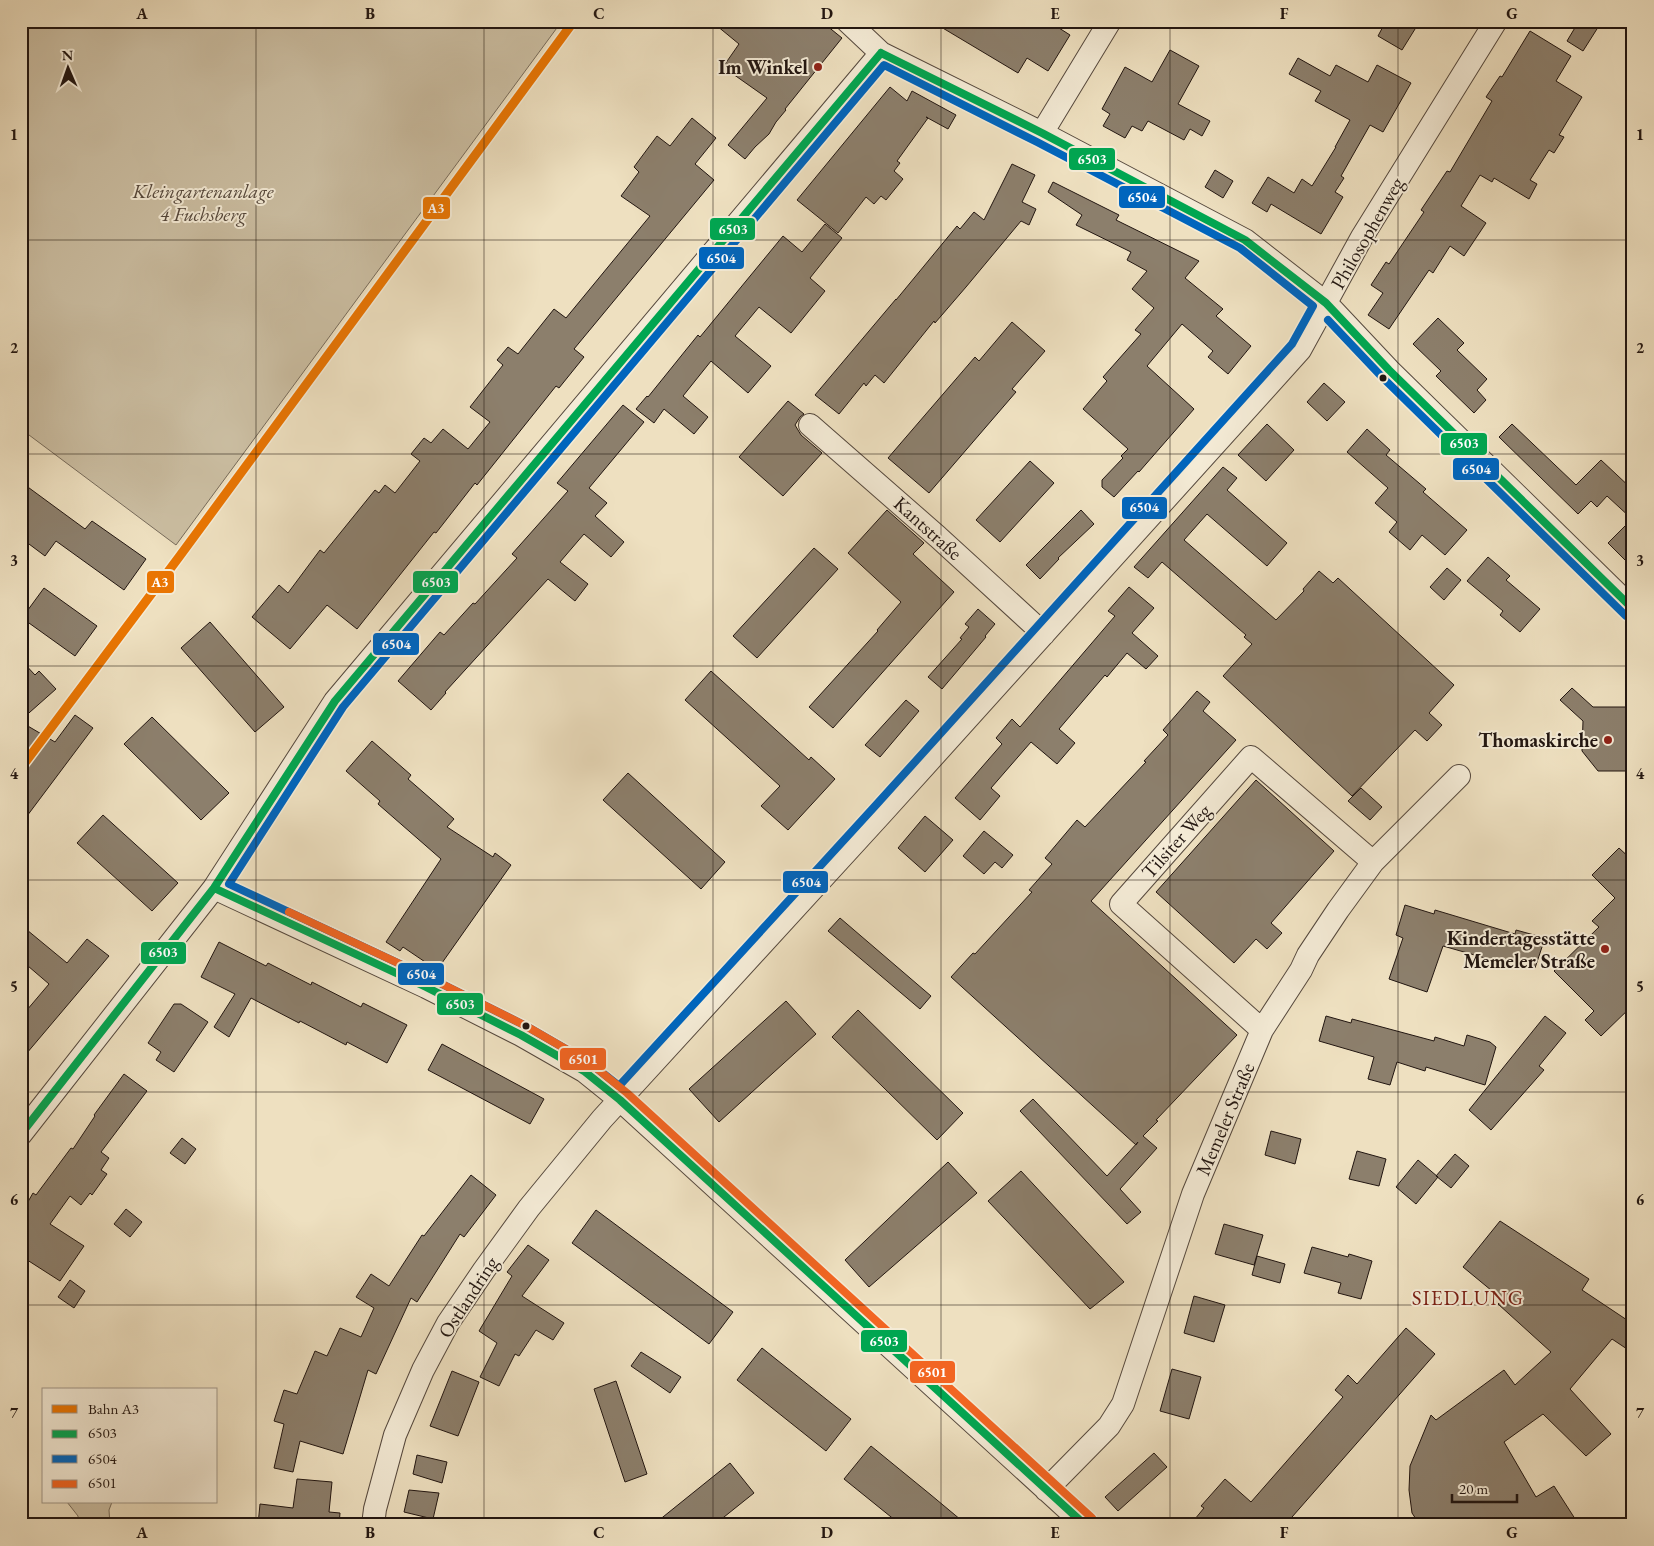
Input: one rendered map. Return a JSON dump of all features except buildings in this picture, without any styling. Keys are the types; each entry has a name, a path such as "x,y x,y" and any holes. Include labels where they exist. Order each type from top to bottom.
{"street":[{"path":"847,21 881,53 1042,132 1246,240 1326,303 1389,370 1633,609"},
{"path":"1042,132 1110,21"},
{"name":"Philosophenweg","path":"620,1100 890,805 1300,350 1362,237 1496,21"},
{"path":"21,1134 47,1099 156,965 214,888 336,701 881,53"},
{"name":"Kantstraße","path":"810,424 1044,634"},
{"name":"Tilsiter Weg","path":"1262,1030 1121,904 1251,758 1373,862"},
{"name":"Memeler Straße","path":"1046,1490 1109,1426 1123,1404 1193,1194 1262,1030 1301,970 1308,955 1373,862 1459,776"},
{"path":"214,888 426,987 521,1035 584,1071 620,1100 1086,1525"},
{"name":"Ostlandring","path":"373,1525 375,1509 395,1435 423,1370 448,1323 529,1208 602,1119 620,1100"}],"green space":[{"name":"Kleingartenanlage 4 Fuchsberg","path":"21,21 562,21 176,545 21,429"},
{"path":"69,1504 111,1504 109,1510 110,1525 78,1525 78,1516"}],"rail line":[{"name":"A3","path":"21,768 574,21"}],"transit line":[{"name":"6503","path":"881,53 1042,133 1245,240 1326,303 1389,370 1633,609"},
{"name":"6503","path":"21,1134 214,888 335,701 881,53"},
{"name":"6504","path":"884,65 1240,248 1313,306 1292,344 876,805 619,1086 590,1063 526,1026 430,978 229,884 343,707 884,65"},
{"name":"6504","path":"1328,320 1382,377 1626,616"},
{"name":"6503","path":"214,888 426,987 521,1035 584,1071 620,1100 1085,1525"},
{"name":"6501","path":"289,912 430,978 526,1026 590,1063 627,1093 1092,1518"}],"place":[{"name":"Im Winkel","path":"818,67"},
{"name":"Thomaskirche","path":"1608,740"},
{"name":"Kindertagesstätte Memeler Straße","path":"1605,949"}],"district":[{"name":"SIEDLUNG","path":"1468,1297"}]}
